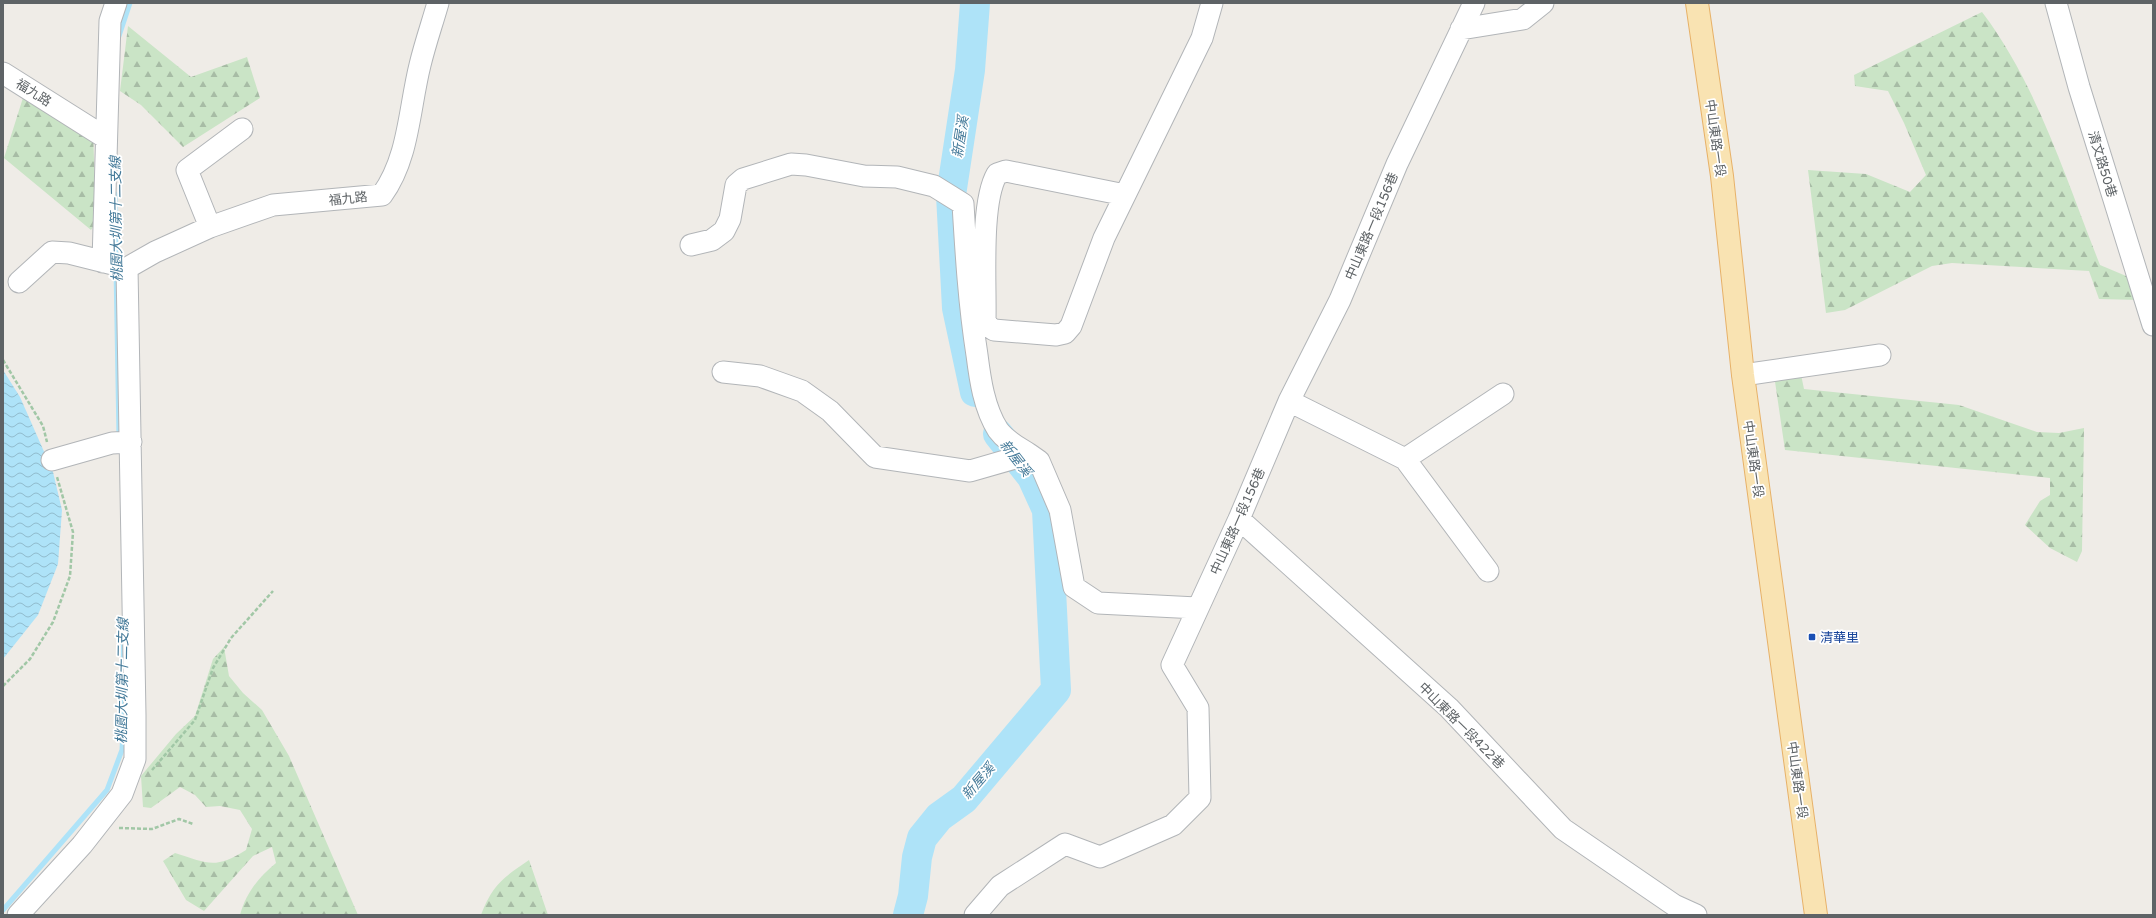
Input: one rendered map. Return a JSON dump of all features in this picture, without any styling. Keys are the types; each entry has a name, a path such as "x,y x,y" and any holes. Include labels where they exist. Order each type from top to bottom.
{"main road":[{"name":"中山東路一段","path":"1697,3 1722,176 1743,375 1816,915"}],"street":[{"path":"103,262 110,21 116,3"},
{"name":"福九路","path":"127,268 155,252 210,227 273,205 382,194 392,180 401,159 420,66 438,3"},
{"path":"1125,195 1006,171 997,174 992,181 986,212 985,320 988,326 994,330 1056,335 1065,333 1071,326 1104,238 1202,38 1209,3"},
{"name":"中山東路一段156巷","path":"975,915 1000,886 1065,844 1100,857 1173,824 1200,798 1198,708 1172,666 1197,608 1239,519 1289,401 1340,300 1397,164 1474,3"},
{"path":"1461,29 1523,19 1543,3"},
{"name":"清文路50巷","path":"2056,3 2080,87 2153,325"},
{"name":"福九路","path":"3,73 106,138"},
{"path":"210,227 187,170 242,129"},
{"path":"692,245 712,240 724,231 730,219 736,185 744,179 791,164 864,176 897,176 934,186 963,204 970,315 981,383 991,416 999,430 1023,456 1039,461 1060,510 1074,587 1098,603 1197,608"},
{"path":"18,915 82,845 122,794 135,759 127,268 69,253 52,252 19,282"},
{"path":"1743,375 1880,355"},
{"path":"723,372 760,376 802,391 830,411 875,457 970,471 1023,456"},
{"path":"1405,459 1503,394"},
{"path":"1289,401 1405,459 1488,571"},
{"path":"52,460 112,443 131,442"},
{"name":"中山東路一段422巷","path":"1239,519 1449,708 1563,829 1674,905 1696,915"}],"path":[{"path":"3,360 43,426 73,532 70,576 53,622 30,659 3,686"},
{"path":"148,775 195,720 213,668 231,638 273,591"},
{"path":"114,831 120,828 152,829 179,819 193,824"}],"green space":[{"path":"1982,12 2002,40 2035,102 2063,167 2100,265 2138,281 2139,300 2099,299 2089,271 1952,263 1932,266 1845,310 1826,313 1808,170 1866,174 1910,192 1926,175 1904,123 1888,91 1855,86 1854,75"},
{"path":"128,26 191,77 247,57 260,98 183,147 141,105 120,91"},
{"path":"27,85 93,129 96,223 91,230 4,158"},
{"path":"1799,365 1804,389 1959,405 2037,432 2059,433 2084,428 2082,551 2077,562 2050,548 2025,525 2040,501 2050,495 2050,478 1785,450 1773,368"},
{"path":"224,647 229,676 243,693 262,710 289,756 358,915 240,915 249,893 264,874 276,863 272,847 253,856 204,911 186,900 163,861 175,853 211,863 226,860 246,850 252,829 240,810 220,806 206,807 195,795 180,787 151,808 143,807 141,776 176,734 195,716 213,659"},
{"path":"529,860 548,915 481,915 485,904 500,883"}],"water":[{"path":"3,370 20,397 53,472 62,510 58,564 38,615 3,659"}],"waterway":[{"name":"桃園大圳第十二支線","path":"118,39 130,3"},
{"name":"新屋溪","path":"975,3 970,70 951,195 957,308 975,392"},
{"name":"桃園大圳第十二支線","path":"115,194 116,260"},
{"name":"桃園大圳第十二支線","path":"116,268 119,437"},
{"name":"新屋溪","path":"908,915 913,896 917,857 922,838 939,817 964,799 1056,690 1047,510 1032,477 998,434"},
{"name":"桃園大圳第十二支線","path":"3,910 107,790 122,750 124,704 123,623"}],"place":[{"name":"清華里","path":"1812,637"}]}
